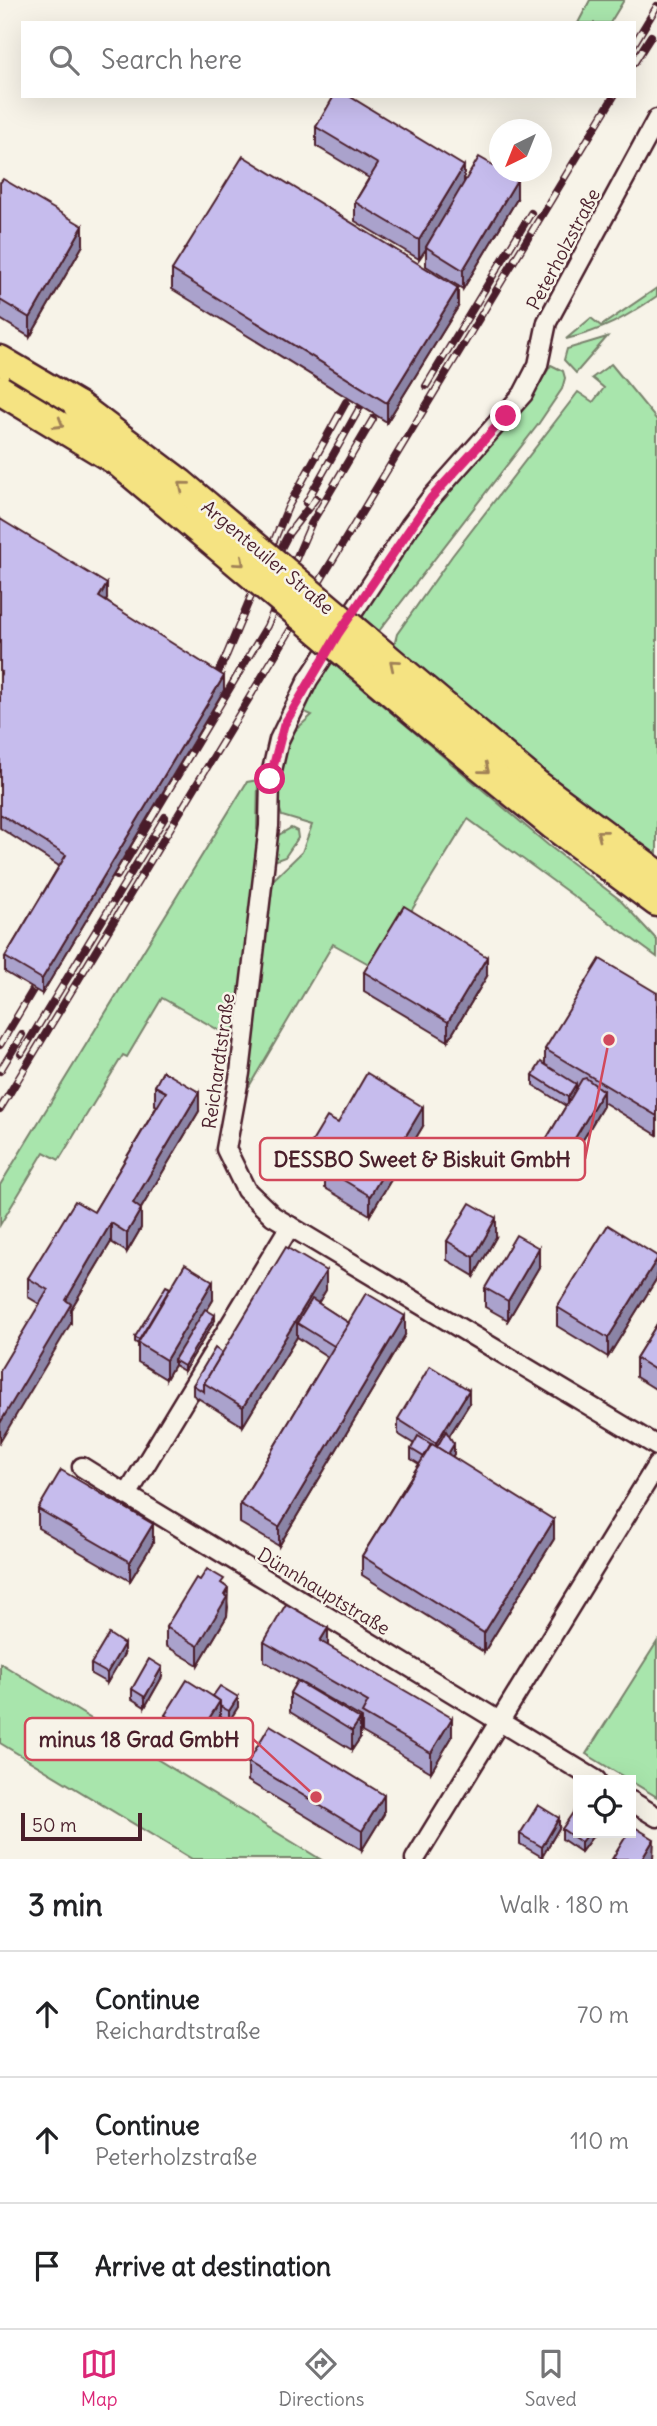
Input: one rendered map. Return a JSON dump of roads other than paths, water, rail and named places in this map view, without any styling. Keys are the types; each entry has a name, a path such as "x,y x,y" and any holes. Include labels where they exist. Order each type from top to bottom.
{"main road":[{"name":"Argenteuiler Straße","path":"0,360 78,406 124,439 439,717 553,825 657,902"},
{"name":"Argenteuiler Straße","path":"0,390 117,461 439,717 536,783 657,874"}],"street":[{"name":"Peterholzstraße","path":"338,634 431,498 523,394 538,365 547,322 657,119"},
{"name":"Reichardtstraße","path":"338,634 295,704 273,759 269,826 240,1073 226,1149 246,1190 273,1216 657,1446"},
{"path":"127,1495 290,1226"},
{"path":"415,1859 657,1465"},
{"name":"Dünnhauptstraße","path":"82,1467 588,1775"},
{"path":"636,1804 657,1817"}],"railway":[{"path":"636,41 657,6"},
{"path":"636,60 651,36"},
{"path":"0,1109 613,98"},
{"path":"426,386 531,213"},
{"path":"210,689 288,507 346,402"},
{"path":"306,503 359,409"},
{"path":"117,876 267,626 311,524 373,419"},
{"path":"274,562 289,533 316,498"},
{"path":"21,1054 165,817"},
{"path":"0,1045 43,973"},
{"path":"0,1071 22,1035"}],"place":[{"name":"DESSBO Sweet & Biskuit GmbH","path":"609,1040"},
{"name":"minus 18 Grad GmbH","path":"316,1797"}]}
